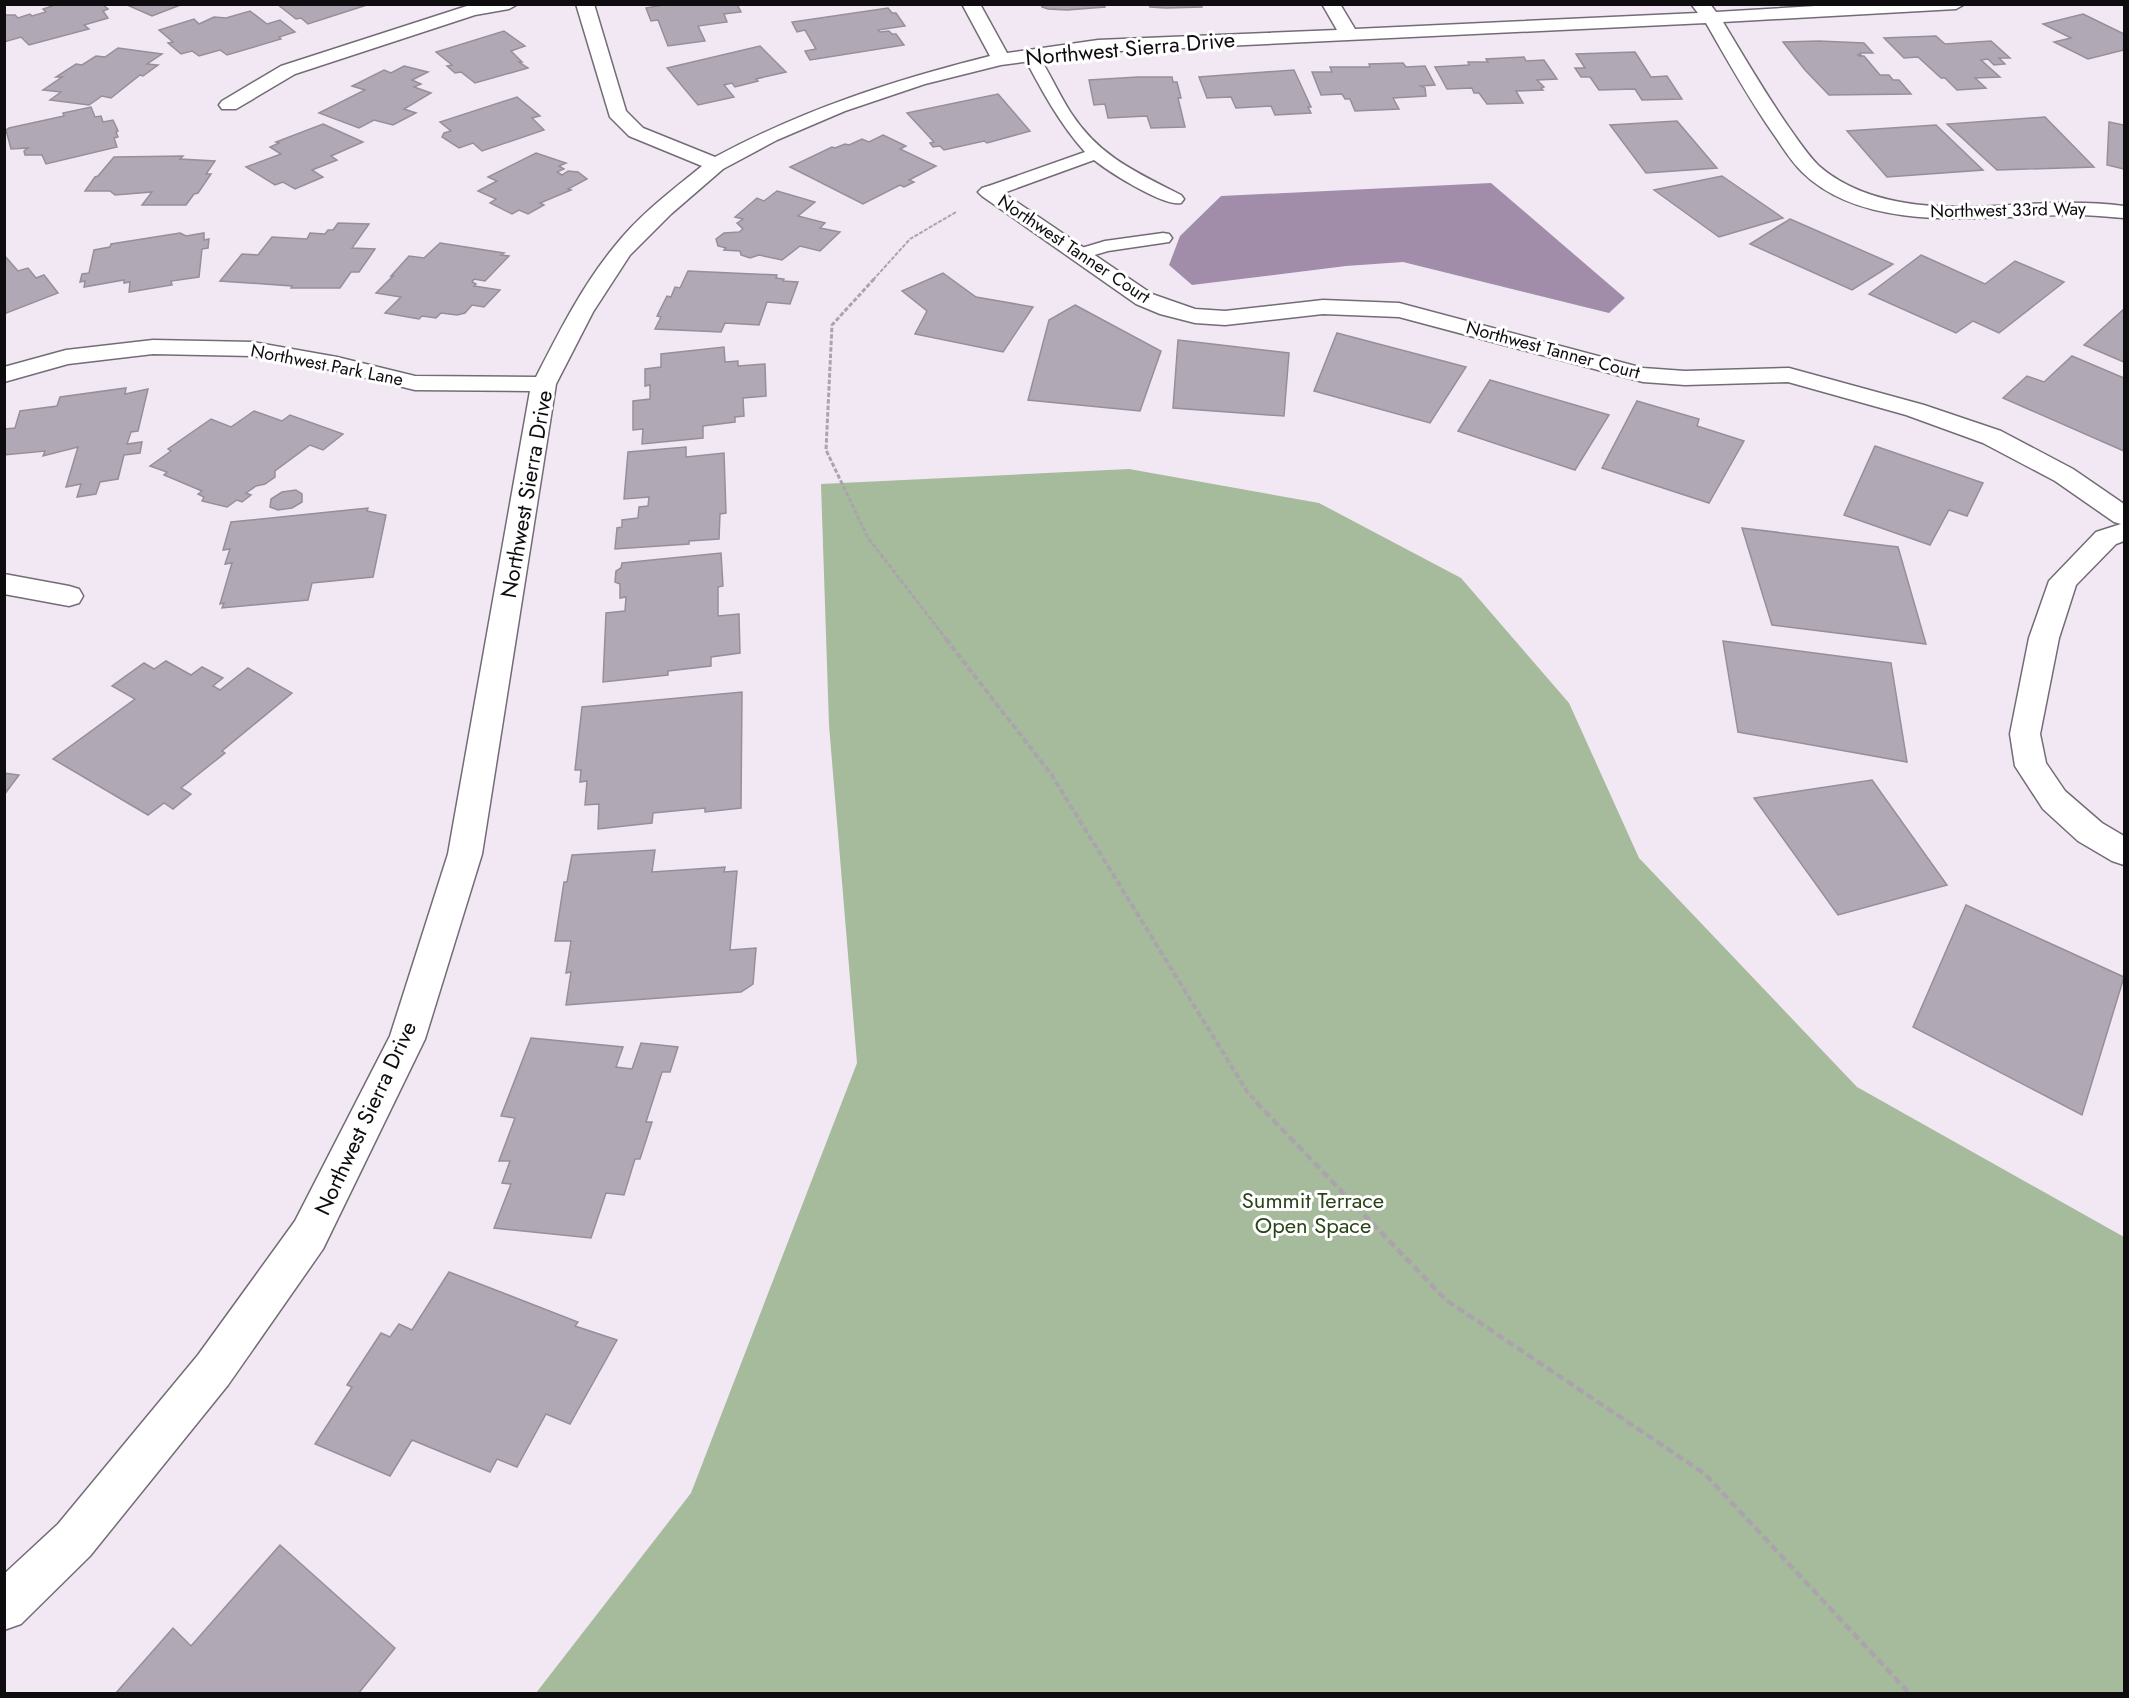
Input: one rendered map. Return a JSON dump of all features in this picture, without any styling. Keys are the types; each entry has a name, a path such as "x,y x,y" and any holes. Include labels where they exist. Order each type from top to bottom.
{"street":[{"path":"229,105 288,70 472,10 509,4"},
{"path":"585,4 617,112 636,132 716,165"},
{"path":"971,4 1001,59"},
{"path":"1331,4 1349,35"},
{"name":"Northwest Sierra Drive","path":"4,1606 74,1540 213,1370 309,1235 407,1039 465,854 544,384 581,312 622,251 663,209 716,165 770,136 838,107 918,80 1001,59 1098,46 1349,35 1705,11 1956,4"},
{"name":"Northwest 33rd Way","path":"1705,11 1763,106 1799,156 1818,174 1848,192 1886,205 1928,212 1968,213 2062,208 2102,208 2124,212"},
{"name":"Northwest Tanner Court","path":"989,192 1144,299 1168,309 1196,316 1225,318 1323,307 1399,310 1471,328 1607,368 1643,375 1684,378 1789,375 1915,410 1992,437 2064,475 2124,516"},
{"name":"Northwest Park Lane","path":"4,375 66,357 153,347 254,349 337,364 415,383 544,384"},
{"path":"2124,532 2106,538 2063,581 2044,638 2025,734 2031,766 2054,800 2090,832 2124,852"},
{"path":"4,584 69,596"}],"lane":[{"path":"1031,55 1055,100 1097,153 1103,159 1175,199"},
{"path":"989,192 1097,153"},
{"path":"1081,254 1105,246 1163,238"}],"path":[{"path":"989,192 910,239 832,325 826,450 867,538 1051,774 1248,1093 1446,1300 1705,1474 1910,1694"}],"green space":[{"name":"Summit Terrace Open Space","path":"1129,469 1319,503 1461,578 1569,703 1639,858 1857,1087 2124,1237 2124,1693 536,1693 691,1493 857,1063 829,725 821,484"}],"shaded area":[{"path":"1491,183 1625,298 1609,313 1403,262 1346,266 1192,285 1169,265 1180,236 1221,196"}],"building":[{"path":"58,4 102,4 108,9 103,11 108,18 84,25 89,29 29,45 21,37 4,42 4,15 15,15 18,18 30,14 32,16 46,12 43,9"},
{"path":"125,4 183,4 152,16"},
{"path":"277,4 370,4 308,24 301,18 296,19"},
{"path":"668,4 737,4 741,12 724,14 727,22 698,26 705,41 668,46 658,20 651,21 646,8"},
{"path":"1041,4 1104,4 1105,7 1067,10 1048,9 1042,7"},
{"path":"1149,4 1201,4 1202,7 1166,8 1150,7"},
{"path":"888,8 892,13 896,13 905,26 878,30 896,34 904,45 810,60 805,51 816,49 805,30 797,32 792,22"},
{"path":"250,11 267,24 280,20 295,32 279,37 281,39 227,55 220,50 199,56 192,51 181,54 168,43 173,42 159,30 194,19 199,24 214,17 226,18"},
{"path":"2083,14 2124,34 2124,50 2088,59 2054,42 2071,38 2043,24"},
{"path":"504,31 525,46 511,51 522,62 519,62 528,68 475,83 461,72 455,73 447,66 452,65 436,52"},
{"path":"1936,36 1945,44 1991,41 2010,58 1999,58 2005,64 1994,65 1988,59 1981,60 2000,77 1975,78 1986,88 1957,90 1918,57 1904,58 1884,38"},
{"path":"1783,42 1864,43 1873,53 1858,55 1864,56 1880,75 1889,75 1893,80 1899,80 1911,94 1829,95"},
{"path":"760,46 786,72 735,87 732,83 724,85 734,97 698,105 667,68"},
{"path":"118,48 162,54 147,64 158,65 143,76 140,75 111,98 102,96 89,105 50,100 61,92 43,90 62,77 56,77 76,64 82,65 96,56 105,57"},
{"path":"1635,52 1651,77 1667,76 1682,99 1642,100 1635,89 1599,90 1590,77 1581,77 1575,68 1585,68 1576,54"},
{"path":"1524,57 1526,61 1544,60 1557,79 1537,80 1544,87 1541,88 1543,90 1516,91 1523,103 1487,104 1479,93 1474,93 1472,88 1447,89 1435,67 1469,65 1468,62 1488,62 1486,59"},
{"path":"1403,63 1406,67 1425,66 1435,85 1421,86 1425,88 1426,96 1393,98 1399,109 1355,111 1350,99 1345,99 1342,94 1321,95 1312,72 1332,72 1330,67 1370,67 1369,64"},
{"path":"404,66 428,72 412,80 421,84 414,87 431,93 404,109 416,113 393,125 374,120 359,128 319,113 365,90 352,86 384,70 391,73"},
{"path":"1294,70 1311,107 1308,107 1311,113 1275,115 1271,106 1236,108 1231,97 1207,98 1199,77"},
{"path":"1172,77 1173,82 1177,82 1181,98 1178,98 1185,127 1151,128 1147,116 1108,118 1105,104 1094,105 1089,80"},
{"path":"998,94 1030,131 987,143 984,141 944,150 940,146 933,147 930,143 934,142 907,113"},
{"path":"517,97 540,116 532,118 544,130 482,151 473,143 459,148 442,137 444,133 451,131 440,122"},
{"path":"91,107 95,117 101,116 103,122 113,120 118,131 116,132 118,137 114,138 117,147 46,164 42,155 25,155 24,151 28,148 11,149 6,130 9,128 64,116 63,113"},
{"path":"2045,117 2094,167 1997,170 1947,124"},
{"path":"1677,121 1717,168 1646,173 1610,125"},
{"path":"2109,122 2124,125 2124,169 2107,165"},
{"path":"323,124 363,142 331,156 337,160 312,170 323,177 295,189 283,182 275,185 246,167 281,154 270,147 279,143 276,142"},
{"path":"1936,125 1983,170 1887,177 1847,131"},
{"path":"883,135 906,146 900,149 936,166 909,180 914,182 904,187 900,185 863,204 790,167 832,147 849,145 862,139 869,142"},
{"path":"536,153 566,163 559,166 564,169 557,172 562,175 568,171 578,172 587,179 568,189 571,190 540,203 544,205 528,214 519,210 512,214 490,203 496,199 478,191 497,181 488,177"},
{"path":"183,156 180,159 215,161 206,174 211,174 198,193 194,194 186,205 142,205 152,192 115,195 110,191 85,191 114,157"},
{"path":"1722,176 1783,218 1719,237 1654,190"},
{"path":"777,191 815,202 798,216 825,223 820,228 840,232 820,251 800,246 782,260 759,255 750,258 741,255 740,251 724,250 726,248 718,246 716,239 724,233 739,232 743,229 737,223 743,219 735,217 757,198 764,201"},
{"path":"1790,219 1893,264 1852,290 1750,244"},
{"path":"338,223 369,224 352,248 375,249 359,272 351,272 340,288 291,288 292,286 220,281 242,254 258,255 272,237 307,239 310,233 325,234 328,230 333,230"},
{"path":"180,233 186,236 204,233 204,240 209,239 208,248 202,249 199,277 171,281 172,285 129,292 130,282 124,283 124,280 84,287 85,281 80,282 82,274 89,273 94,250 110,247 111,244"},
{"path":"440,243 504,253 501,255 509,256 485,281 474,279 472,282 476,284 474,286 500,290 484,307 472,305 465,313 457,315 441,313 436,318 422,316 419,319 385,313 401,297 376,293 409,256 424,258"},
{"path":"4,255 18,271 28,268 36,278 44,275 58,293 4,314"},
{"path":"1921,255 1985,284 2015,261 2064,282 1999,333 1973,321 1956,333 1869,294"},
{"path":"688,271 777,275 776,278 784,279 783,281 798,282 790,304 767,302 759,325 725,323 721,332 655,329 661,317 657,316 667,296 671,297 675,287 680,288"},
{"path":"943,273 976,297 1033,307 1003,352 915,334 927,311 902,291"},
{"path":"1075,305 1161,351 1140,411 1028,400 1049,320"},
{"path":"2124,309 2124,362 2084,345"},
{"path":"1337,333 1466,367 1430,423 1314,391"},
{"path":"1178,340 1289,353 1284,416 1173,408"},
{"path":"724,347 725,362 738,361 738,366 765,364 766,396 743,398 744,416 735,417 735,422 703,426 703,438 642,444 643,429 633,430 633,401 650,399 650,385 645,386 645,369 661,367 661,354"},
{"path":"2072,356 2124,378 2124,451 2003,398 2027,376 2044,382"},
{"path":"1490,380 1609,415 1575,470 1458,431"},
{"path":"126,388 125,394 148,389 138,431 131,432 127,444 142,442 140,453 124,455 118,479 100,482 96,494 77,497 81,484 66,487 78,447 43,456 45,451 4,455 5,429 15,428 20,411 57,406 60,397"},
{"path":"1637,401 1699,419 1697,426 1744,441 1709,503 1602,468"},
{"path":"254,411 282,421 290,415 343,434 323,450 310,445 275,471 275,477 246,493 251,495 242,502 237,500 227,507 202,501 204,497 198,494 202,491 164,475 167,472 150,466 171,451 168,449 211,419 231,427"},
{"path":"1875,446 1983,483 1967,516 1949,510 1930,545 1844,515"},
{"path":"686,447 686,457 724,453 726,513 720,514 719,539 689,541 689,544 615,549 617,528 622,527 622,520 638,518 639,507 648,506 649,497 624,499 628,452"},
{"path":"296,490 302,494 302,502 292,508 278,510 270,507 271,499 282,492"},
{"path":"368,508 367,511 386,515 373,577 312,583 308,600 222,608 224,603 220,604 232,563 225,564 230,549 223,550 231,522"},
{"path":"1742,528 1898,547 1926,644 1772,625"},
{"path":"721,553 723,586 718,587 718,616 739,614 740,653 711,657 711,666 668,671 668,675 603,682 606,613 625,611 626,597 620,598 620,584 615,582 616,571 621,568 622,563"},
{"path":"1723,641 1891,663 1907,762 1738,732"},
{"path":"166,661 191,675 202,667 223,678 213,686 220,690 248,668 292,693 222,751 225,753 181,788 191,794 173,809 164,803 148,815 53,759 135,699 112,686 144,663 154,669"},
{"path":"742,692 741,808 705,812 705,808 653,813 652,823 598,829 599,804 585,805 587,781 580,782 581,770 575,770 582,707"},
{"path":"4,773 19,775 4,795"},
{"path":"1872,780 1947,885 1838,915 1754,798"},
{"path":"655,850 652,872 725,867 724,872 737,871 730,950 756,948 753,984 741,992 566,1005 571,972 566,973 571,941 555,941 564,882 567,882 572,855"},
{"path":"1966,905 2124,977 2082,1115 1913,1027"},
{"path":"531,1038 623,1047 616,1067 632,1069 641,1043 678,1047 670,1072 662,1072 646,1122 652,1122 640,1159 635,1159 624,1195 606,1193 591,1238 494,1228 511,1184 502,1183 510,1161 499,1161 515,1118 501,1116"},
{"path":"449,1272 578,1322 575,1326 617,1340 570,1424 546,1414 517,1467 497,1459 490,1472 412,1440 390,1476 315,1444 352,1387 347,1385 381,1333 390,1337 399,1324 412,1330"},
{"path":"280,1545 395,1648 358,1694 115,1694 173,1628 191,1646"}]}
